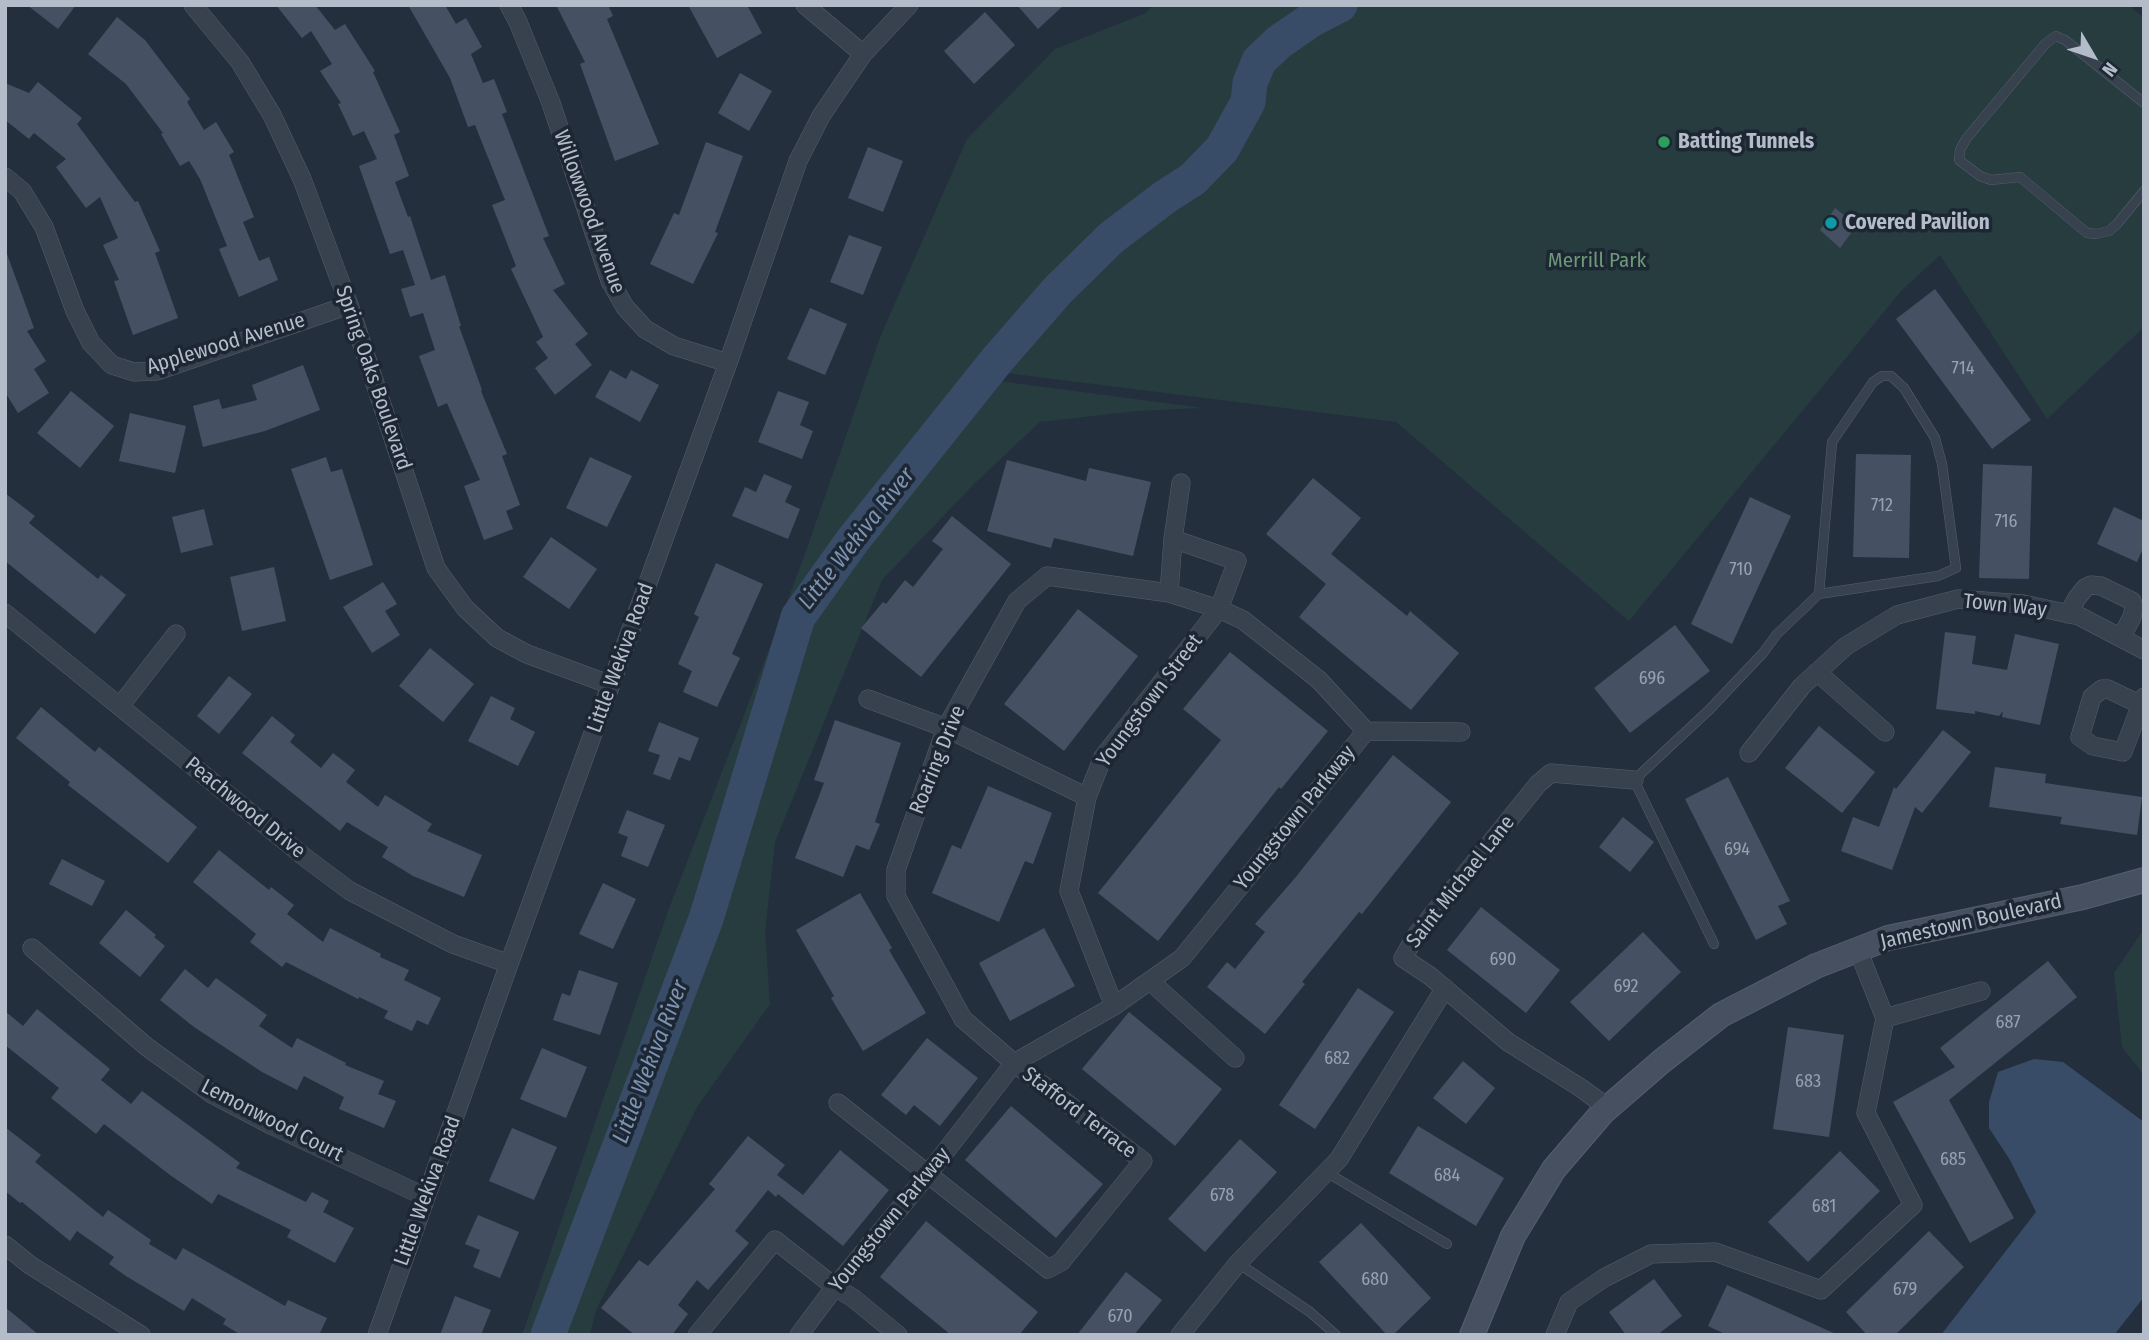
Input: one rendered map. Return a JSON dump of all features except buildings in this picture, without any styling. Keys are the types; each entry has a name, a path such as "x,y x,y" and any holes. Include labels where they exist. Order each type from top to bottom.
{"street":[{"name":"Spring Oaks Boulevard","path":"193,5 240,62 272,115 302,179 349,305 436,568 465,608 497,638 527,654 611,685"},
{"name":"Willowwood Avenue","path":"509,5 551,103 610,281 625,307 645,329 674,346 728,363"},
{"path":"805,5 863,54"},
{"name":"Little Wekiva Road","path":"377,1335 728,363 798,161 821,116 863,54 909,5"},
{"name":"Applewood Avenue","path":"5,177 22,191 44,226 75,311 91,343 112,365 134,372 157,371 349,305"},
{"path":"1168,593 1181,483"},
{"name":"Youngstown Street","path":"1087,797 1104,757 1219,609 1237,561 1173,539"},
{"name":"Roaring Drive","path":"1014,1063 963,1019 897,896 896,870 946,728 1017,601 1047,576 1168,593 1219,609"},
{"path":"2068,614 2085,588 2091,585 2101,586 2132,601 2132,617 2121,638"},
{"name":"Town Way","path":"1749,753 1802,686 1846,646 1897,615 1958,599 2023,604 2079,616 2144,650"},
{"name":"Youngstown Parkway","path":"799,1335 1014,1063 1114,1006 1182,958 1366,731 1319,680 1242,620 1219,609"},
{"name":"Peachwood Drive","path":"5,613 350,891 453,944 509,964"},
{"path":"120,706 176,634"},
{"path":"1817,672 1885,732"},
{"path":"2102,689 2142,701 2123,752 2093,746 2080,737 2092,697 2102,689"},
{"path":"868,699 946,728 1087,797 1069,891 1114,1006"},
{"path":"1366,731 1461,732"},
{"name":"Saint Michael Lane","path":"1608,1108 1508,1042 1445,988 1403,958 1417,934 1538,784 1551,774 1633,780"},
{"name":"Jamestown Boulevard","path":"1472,1335 1513,1236 1554,1168 1608,1108 1721,1015 1816,966 1888,938 2083,897 2144,880"},
{"name":"Lemonwood Court","path":"32,948 147,1047 212,1094 273,1126 426,1197"},
{"path":"1555,1335 1569,1302 1604,1278 1651,1254 1715,1252 1821,1290 1913,1205 1866,1113 1885,1018 1858,950"},
{"path":"1150,981 1235,1058"},
{"path":"1180,1335 1238,1263 1339,1159 1445,988"},
{"path":"1885,1018 1981,991"},
{"name":"Stafford Terrace","path":"928,1174 1048,1269 1061,1262 1143,1161 1014,1063"},
{"path":"838,1103 928,1174"},
{"path":"697,1335 775,1240 898,1335"},
{"path":"5,1245 30,1265 141,1335"}],"lane":[{"path":"2143,102 2056,36 2046,43 1966,139 1960,150 1959,160 1980,176 1991,180 2020,177 2087,233 2109,231 2144,191"},
{"path":"1714,944 1633,780 1709,710 1818,594 1938,576 1955,569 1942,464 1935,438 1905,388 1891,376 1882,376 1873,382 1832,442 1818,594"},
{"path":"1326,1172 1447,1244"},
{"path":"1238,1263 1310,1312 1336,1335"}],"green space":[{"path":"1153,5 1325,5 1305,15 1255,55 1243,96 1216,144 1188,173 1106,240 1036,309 989,371 998,381 1203,408 1137,411 1040,422 975,483 882,580 775,842 765,932 770,1004 697,1107 596,1310 590,1335 522,1335 668,911 805,554 881,335 967,139 1055,49 1146,13"},
{"name":"Merrill Park","path":"1347,5 2128,5 2144,18 2144,327 2047,419 1940,255 1902,290 1629,621 1396,422 998,372 1044,315 1113,247 1195,180 1224,150 1251,100 1261,62 1311,21"},
{"path":"2144,929 2144,1075 2122,1047 2114,973"}],"water":[{"path":"2034,1059 2063,1062 2144,1122 2144,1297 2114,1335 1941,1335 2036,1212 2010,1160 1989,1128 1989,1102 1998,1072"}],"waterway":[{"name":"Little Wekiva River","path":"548,1335 706,919 798,617 853,540 997,360 1058,290 1111,238 1193,179 1222,149 1248,102 1250,83 1259,61 1279,42 1311,20 1340,5"}],"place":[{"name":"Batting Tunnels","path":"1664,142"},
{"name":"Covered Pavilion","path":"1831,223"}]}
